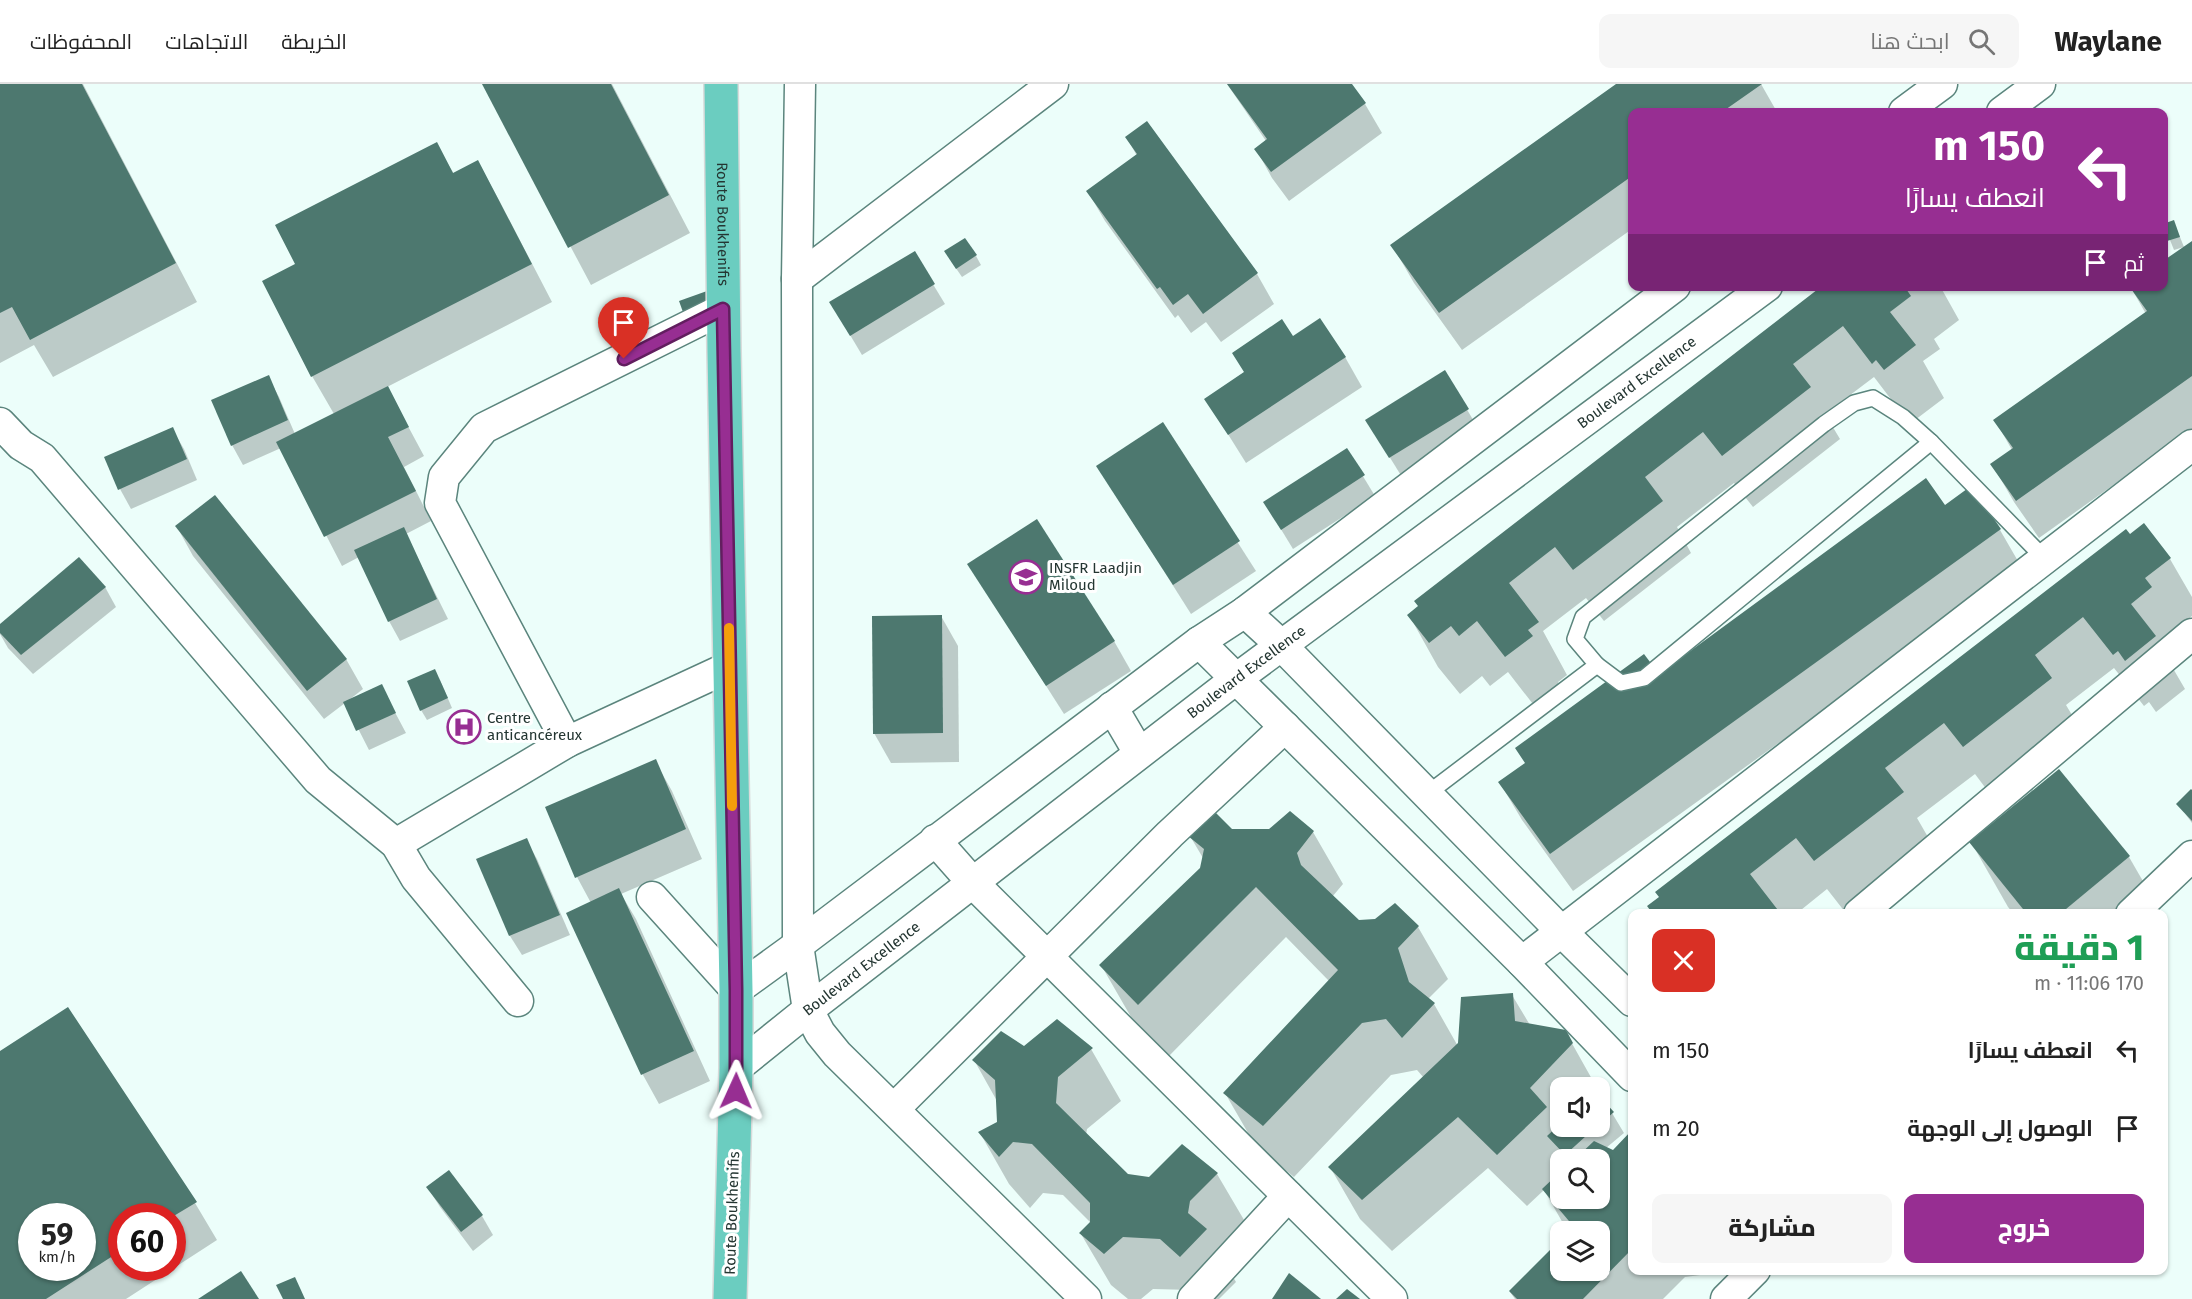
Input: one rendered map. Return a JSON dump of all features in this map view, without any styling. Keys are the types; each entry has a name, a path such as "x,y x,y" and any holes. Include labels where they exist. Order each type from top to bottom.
{"main road":[{"name":"Route Boukhenifis","path":"721,84 736,990 730,1299"}],"street":[{"path":"800,84 797,279 798,945 808,1010 820,1033 837,1054 1086,1299"},
{"path":"797,279 1053,84"},
{"path":"1910,108 1942,84"},
{"path":"2007,108 2040,84"},
{"path":"652,897 736,990 1199,642 1245,612 1668,291"},
{"name":"Boulevard Excellence","path":"736,1068 1236,679 1760,291"},
{"path":"567,742 440,503 444,477 484,428 723,309"},
{"path":"0,423 21,445 42,458 318,780 396,844 416,878 518,1001"},
{"path":"1522,962 2192,445"},
{"path":"1245,612 1281,645 1628,997"},
{"path":"1865,909 2192,634"},
{"path":"1199,642 1522,962 1628,1072"},
{"path":"396,844 567,742 729,667"},
{"path":"1112,707 1139,753"},
{"path":"894,1109 1170,834 1285,727"},
{"path":"936,840 973,883 1392,1299"},
{"path":"2137,909 2192,856"},
{"path":"1193,1299 1288,1196"},
{"path":"1726,1299 1750,1275"}],"lane":[{"path":"1931,442 1644,678 1621,683 1597,665 1575,639 1583,618 1824,424 1854,403 1873,398 1904,417 1931,442 2044,558"},
{"path":"1426,794 1597,665"}],"building":[{"path":"0,84 82,84 176,263 30,340 12,307 0,313"},
{"path":"482,84 611,84 669,195 568,248"},
{"path":"1227,84 1352,84 1366,103 1271,172 1254,149 1267,139"},
{"path":"1616,84 1762,84 1728,108 1628,108 1628,179 1439,313 1390,245"},
{"path":"1147,121 1258,273 1203,314 1188,294 1173,305 1160,287 1157,289 1086,191 1137,154 1125,137"},
{"path":"437,142 453,173 478,160 532,264 311,377 262,281 295,264 275,225"},
{"path":"2174,220 2180,237 2168,241 2168,222"},
{"path":"965,238 977,255 956,269 944,251"},
{"path":"2192,241 2192,376 2016,501 1990,464 2013,448 1993,420 2147,311 2133,291 2168,291 2168,258"},
{"path":"915,251 935,284 850,336 829,302"},
{"path":"707,291 716,316 688,326 679,301"},
{"path":"1816,291 1908,291 1911,296 1890,312 1916,345 1884,370 1876,360 1872,364 1843,326 1793,364 1811,387 1722,456 1703,432 1645,477 1663,501 1573,570 1555,547 1509,583 1539,622 1528,630 1533,636 1505,657 1477,621 1459,636 1451,626 1429,643 1407,615 1418,606 1414,601"},
{"path":"1320,318 1346,357 1228,435 1204,399 1244,372 1232,353 1282,319 1293,336"},
{"path":"1445,370 1469,409 1389,458 1365,420"},
{"path":"269,375 288,420 231,446 211,400"},
{"path":"388,386 409,427 388,437 416,491 324,537 276,442"},
{"path":"1163,422 1240,541 1173,585 1096,466"},
{"path":"173,427 187,459 118,490 104,457"},
{"path":"1347,448 1365,475 1281,530 1263,502"},
{"path":"1926,478 1945,505 1971,486 2001,529 1550,854 1498,782 1525,763 1515,748 1644,654 1659,674"},
{"path":"215,495 347,659 307,691 175,526"},
{"path":"1037,519 1115,641 1046,686 967,564"},
{"path":"2144,523 2171,558 2145,578 2152,587 2131,604 2156,636 2125,661 2118,651 2113,655 2083,617 2035,655 2052,678 1963,747 1944,723 1885,768 1904,792 1814,861 1796,838 1750,874 1777,909 1649,909 1647,906 1659,897 1655,892 2126,529 2130,534"},
{"path":"404,527 437,599 388,622 354,550"},
{"path":"79,557 106,587 21,655 0,633 0,624"},
{"path":"942,615 943,733 873,734 872,616"},
{"path":"435,669 448,698 420,711 407,681"},
{"path":"382,684 396,713 356,731 343,702"},
{"path":"656,759 686,829 575,878 545,807"},
{"path":"2059,769 2130,856 2066,909 2023,909 1969,842"},
{"path":"2192,790 2192,821 2176,804"},
{"path":"1290,811 1314,831 1297,853 1301,865 1359,920 1375,919 1395,903 1419,926 1398,948 1409,982 1435,1003 1402,1038 1386,1019 1362,1023 1263,1126 1223,1093 1338,970 1256,887 1138,1005 1099,965 1200,868 1204,849 1188,836 1216,813 1232,829 1269,829"},
{"path":"527,838 560,915 509,936 476,859"},
{"path":"619,888 694,1051 641,1075 566,913"},
{"path":"1513,993 1515,1021 1566,1030 1573,1043 1530,1088 1547,1107 1497,1155 1458,1117 1362,1200 1328,1167 1458,1043 1461,997"},
{"path":"68,1007 197,1202 186,1209 186,1203 108,1203 108,1259 96,1267 96,1203 18,1203 18,1281 74,1281 46,1299 0,1299 0,1051"},
{"path":"1057,1019 1093,1048 1058,1077 1056,1103 1128,1174 1149,1177 1182,1144 1218,1173 1190,1201 1188,1213 1207,1229 1180,1257 1160,1239 1123,1237 1104,1254 1079,1233 1090,1222 1090,1203 1032,1144 1013,1142 999,1157 978,1132 997,1122 995,1080 972,1060 1001,1031 1024,1046"},
{"path":"1550,1133 1550,1137 1585,1137 1572,1149 1559,1149 1547,1136"},
{"path":"1628,1134 1628,1253 1610,1271 1610,1221 1569,1221 1559,1209 1610,1209 1610,1149 1586,1149 1594,1141 1613,1150"},
{"path":"449,1170 483,1215 461,1232 426,1187"},
{"path":"1550,1181 1550,1198 1542,1189"},
{"path":"1550,1250 1550,1281 1601,1281 1583,1299 1517,1299 1509,1291"},
{"path":"241,1271 259,1299 198,1299"},
{"path":"1289,1273 1321,1299 1272,1299"},
{"path":"295,1277 305,1299 283,1299 276,1285"},
{"path":"1347,1289 1360,1299 1336,1299"}],"slow traffic":[{"path":"729,628 732,806"}],"place":[{"name":"INSFR Laadjin Miloud","path":"1026,577"},
{"name":"Centre anticancéreux","path":"464,727"}],"route":[{"path":"624,359 723,309 736,1091"}]}
